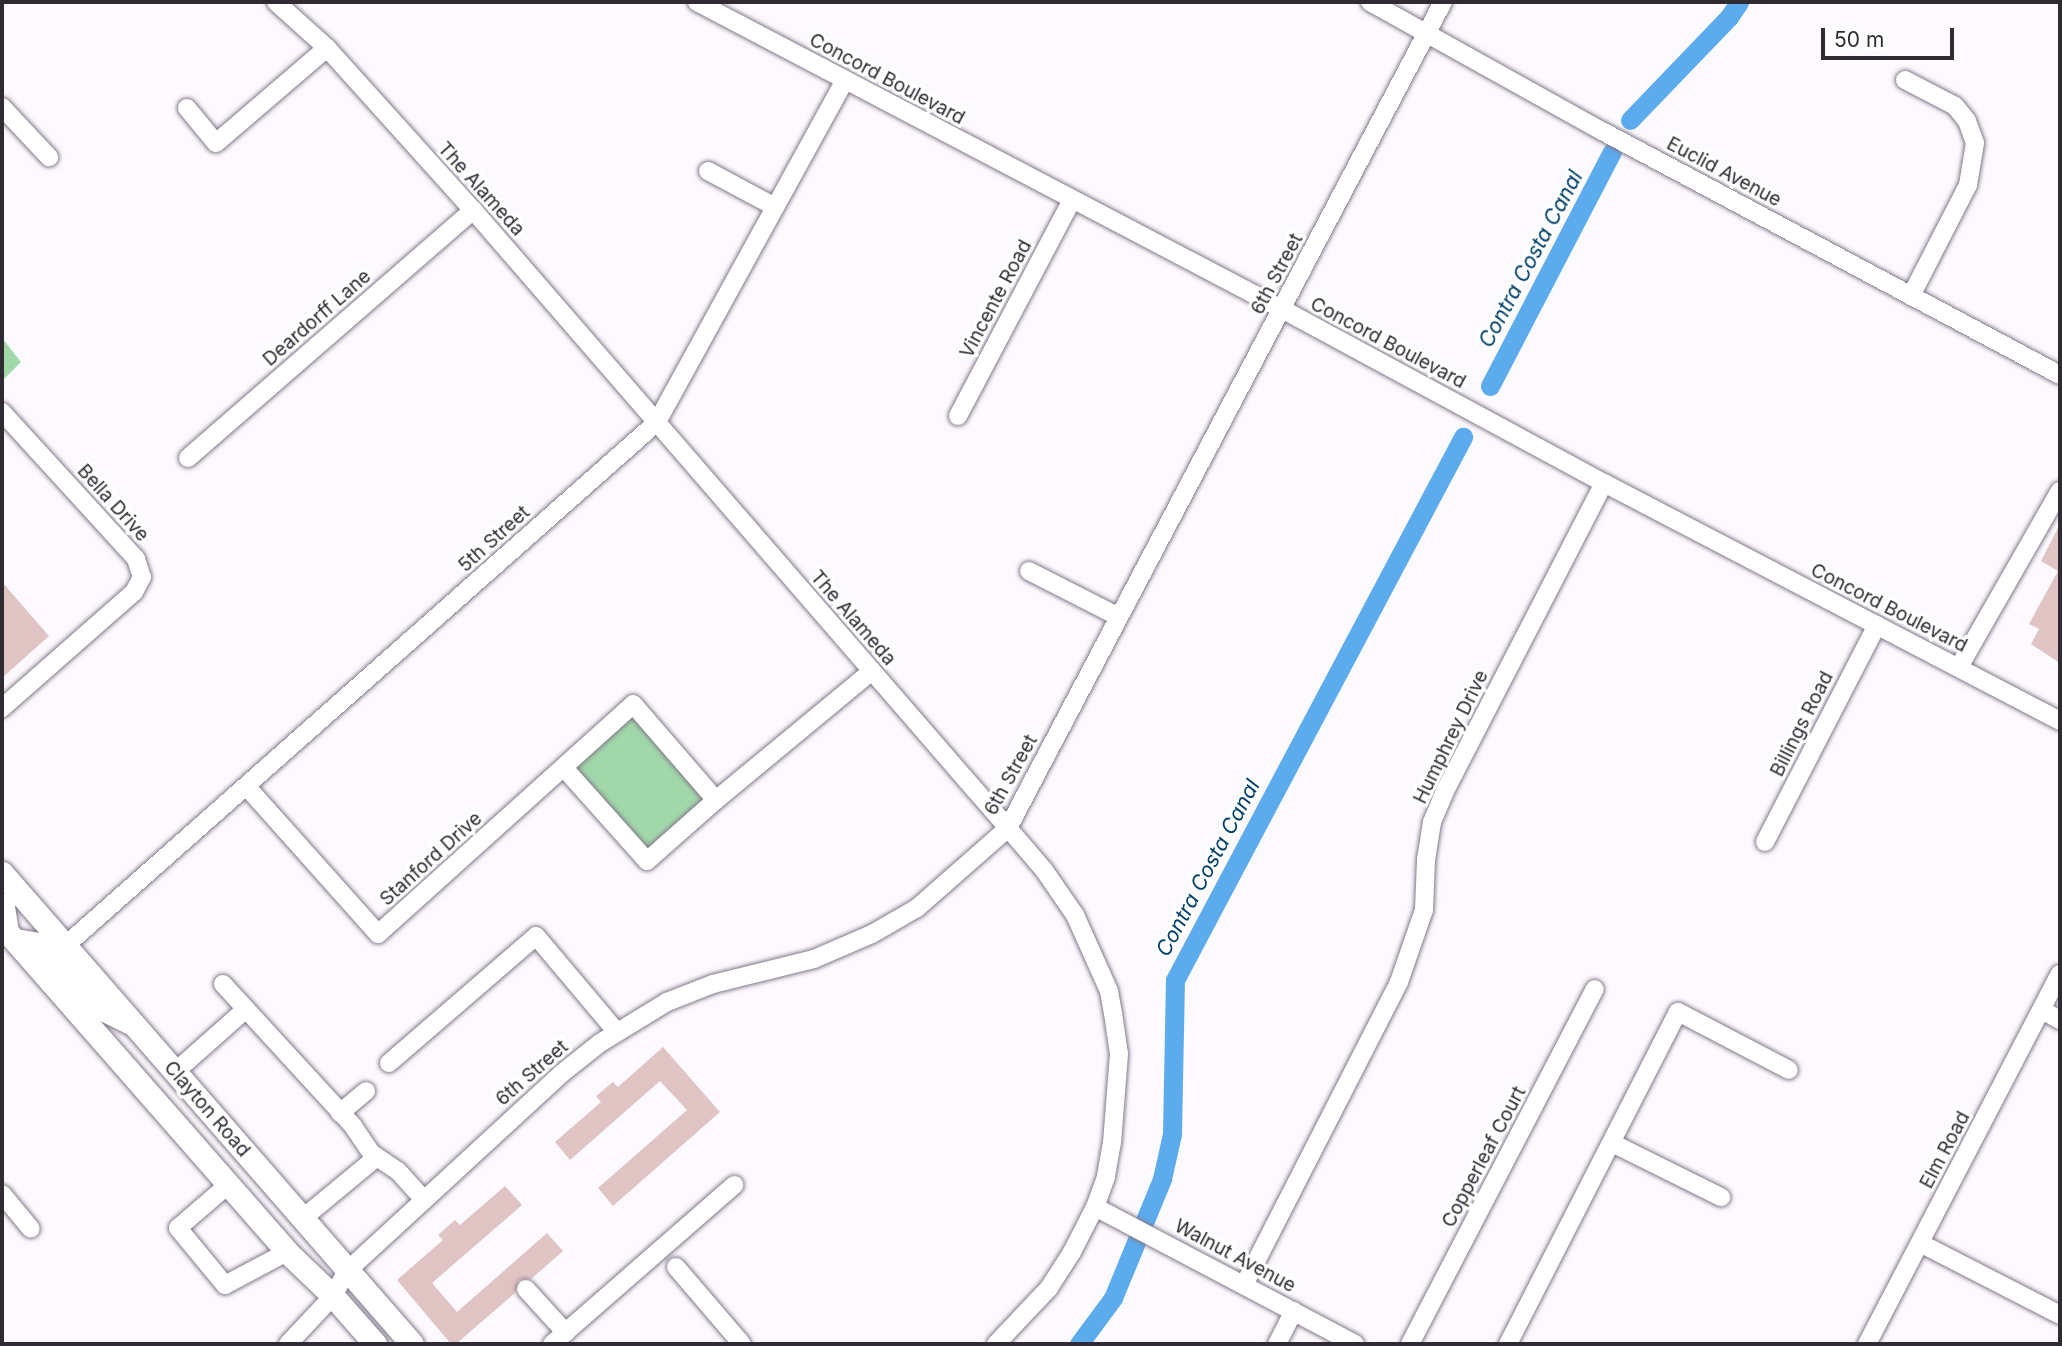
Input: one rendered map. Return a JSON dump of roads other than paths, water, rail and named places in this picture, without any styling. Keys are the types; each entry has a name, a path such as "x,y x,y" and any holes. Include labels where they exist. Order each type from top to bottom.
{"main road":[{"name":"Clayton Road","path":"2,873 412,1344"},
{"name":"Clayton Road","path":"5,936 287,1252 333,1296 375,1344"}],"street":[{"name":"The Alameda","path":"276,2 327,48 657,422 1044,870 1075,915 1109,991 1119,1054 1118,1092 1105,1177 1095,1207 1072,1252 1049,1288 996,1344"},
{"name":"Concord Boulevard","path":"697,2 1282,309 1604,483 2060,721"},
{"name":"Euclid Avenue","path":"1370,2 1602,131 2060,374"},
{"name":"6th Street","path":"288,1344 333,1296 347,1271 561,1074 616,1031 667,1002 713,984 814,959 872,934 917,908 1008,828 1443,2"},
{"path":"187,108 216,143 327,48"},
{"name":"5th Street","path":"65,946 657,422 845,79"},
{"path":"1905,80 1955,106 1967,121 1975,143 1968,185 1911,296"},
{"path":"2,107 49,157"},
{"path":"708,171 775,207"},
{"name":"Vincente Road","path":"958,416 1072,200"},
{"name":"Deardorff Lane","path":"188,458 472,211"},
{"name":"Bella Drive","path":"2,412 136,559 142,577 134,592 2,708"},
{"name":"Humphrey Drive","path":"1244,1285 1399,982 1424,910 1426,860 1433,822 1446,789 1604,483"},
{"path":"1959,667 2060,491"},
{"path":"1029,571 1119,617"},
{"name":"Billings Road","path":"1765,842 1877,625"},
{"path":"565,769 647,861 716,800 871,672"},
{"name":"Stanford Drive","path":"247,787 378,934 565,769 633,704 716,800"},
{"path":"2,902 6,907 5,936 40,942 98,1010 136,1028"},
{"path":"389,1063 536,936 616,1031"},
{"name":"Elm Road","path":"1867,1344 2060,974"},
{"path":"223,984 377,1157 398,1171 424,1200"},
{"name":"Copperleaf Court","path":"1410,1344 1595,989"},
{"path":"174,1072 246,1009"},
{"path":"2042,1010 2060,1020"},
{"path":"1508,1344 1678,1012 1789,1070"},
{"path":"340,1113 366,1091"},
{"path":"1612,1143 1721,1197"},
{"path":"302,1219 377,1157"},
{"path":"229,1184 178,1228 225,1285 287,1252"},
{"path":"526,1289 559,1339 734,1185"},
{"path":"2,1194 31,1228"},
{"name":"Walnut Avenue","path":"1095,1207 1355,1344"},
{"path":"1920,1243 2060,1315"},
{"path":"676,1267 742,1344"},
{"path":"1277,1344 1294,1311"}],"waterway":[{"name":"Contra Costa Canal","path":"1630,120 1729,17 1739,2"},
{"name":"Contra Costa Canal","path":"1490,386 1612,152"},
{"name":"Contra Costa Canal","path":"1079,1344 1113,1298 1162,1179 1172,1134 1175,980 1463,437"}]}
